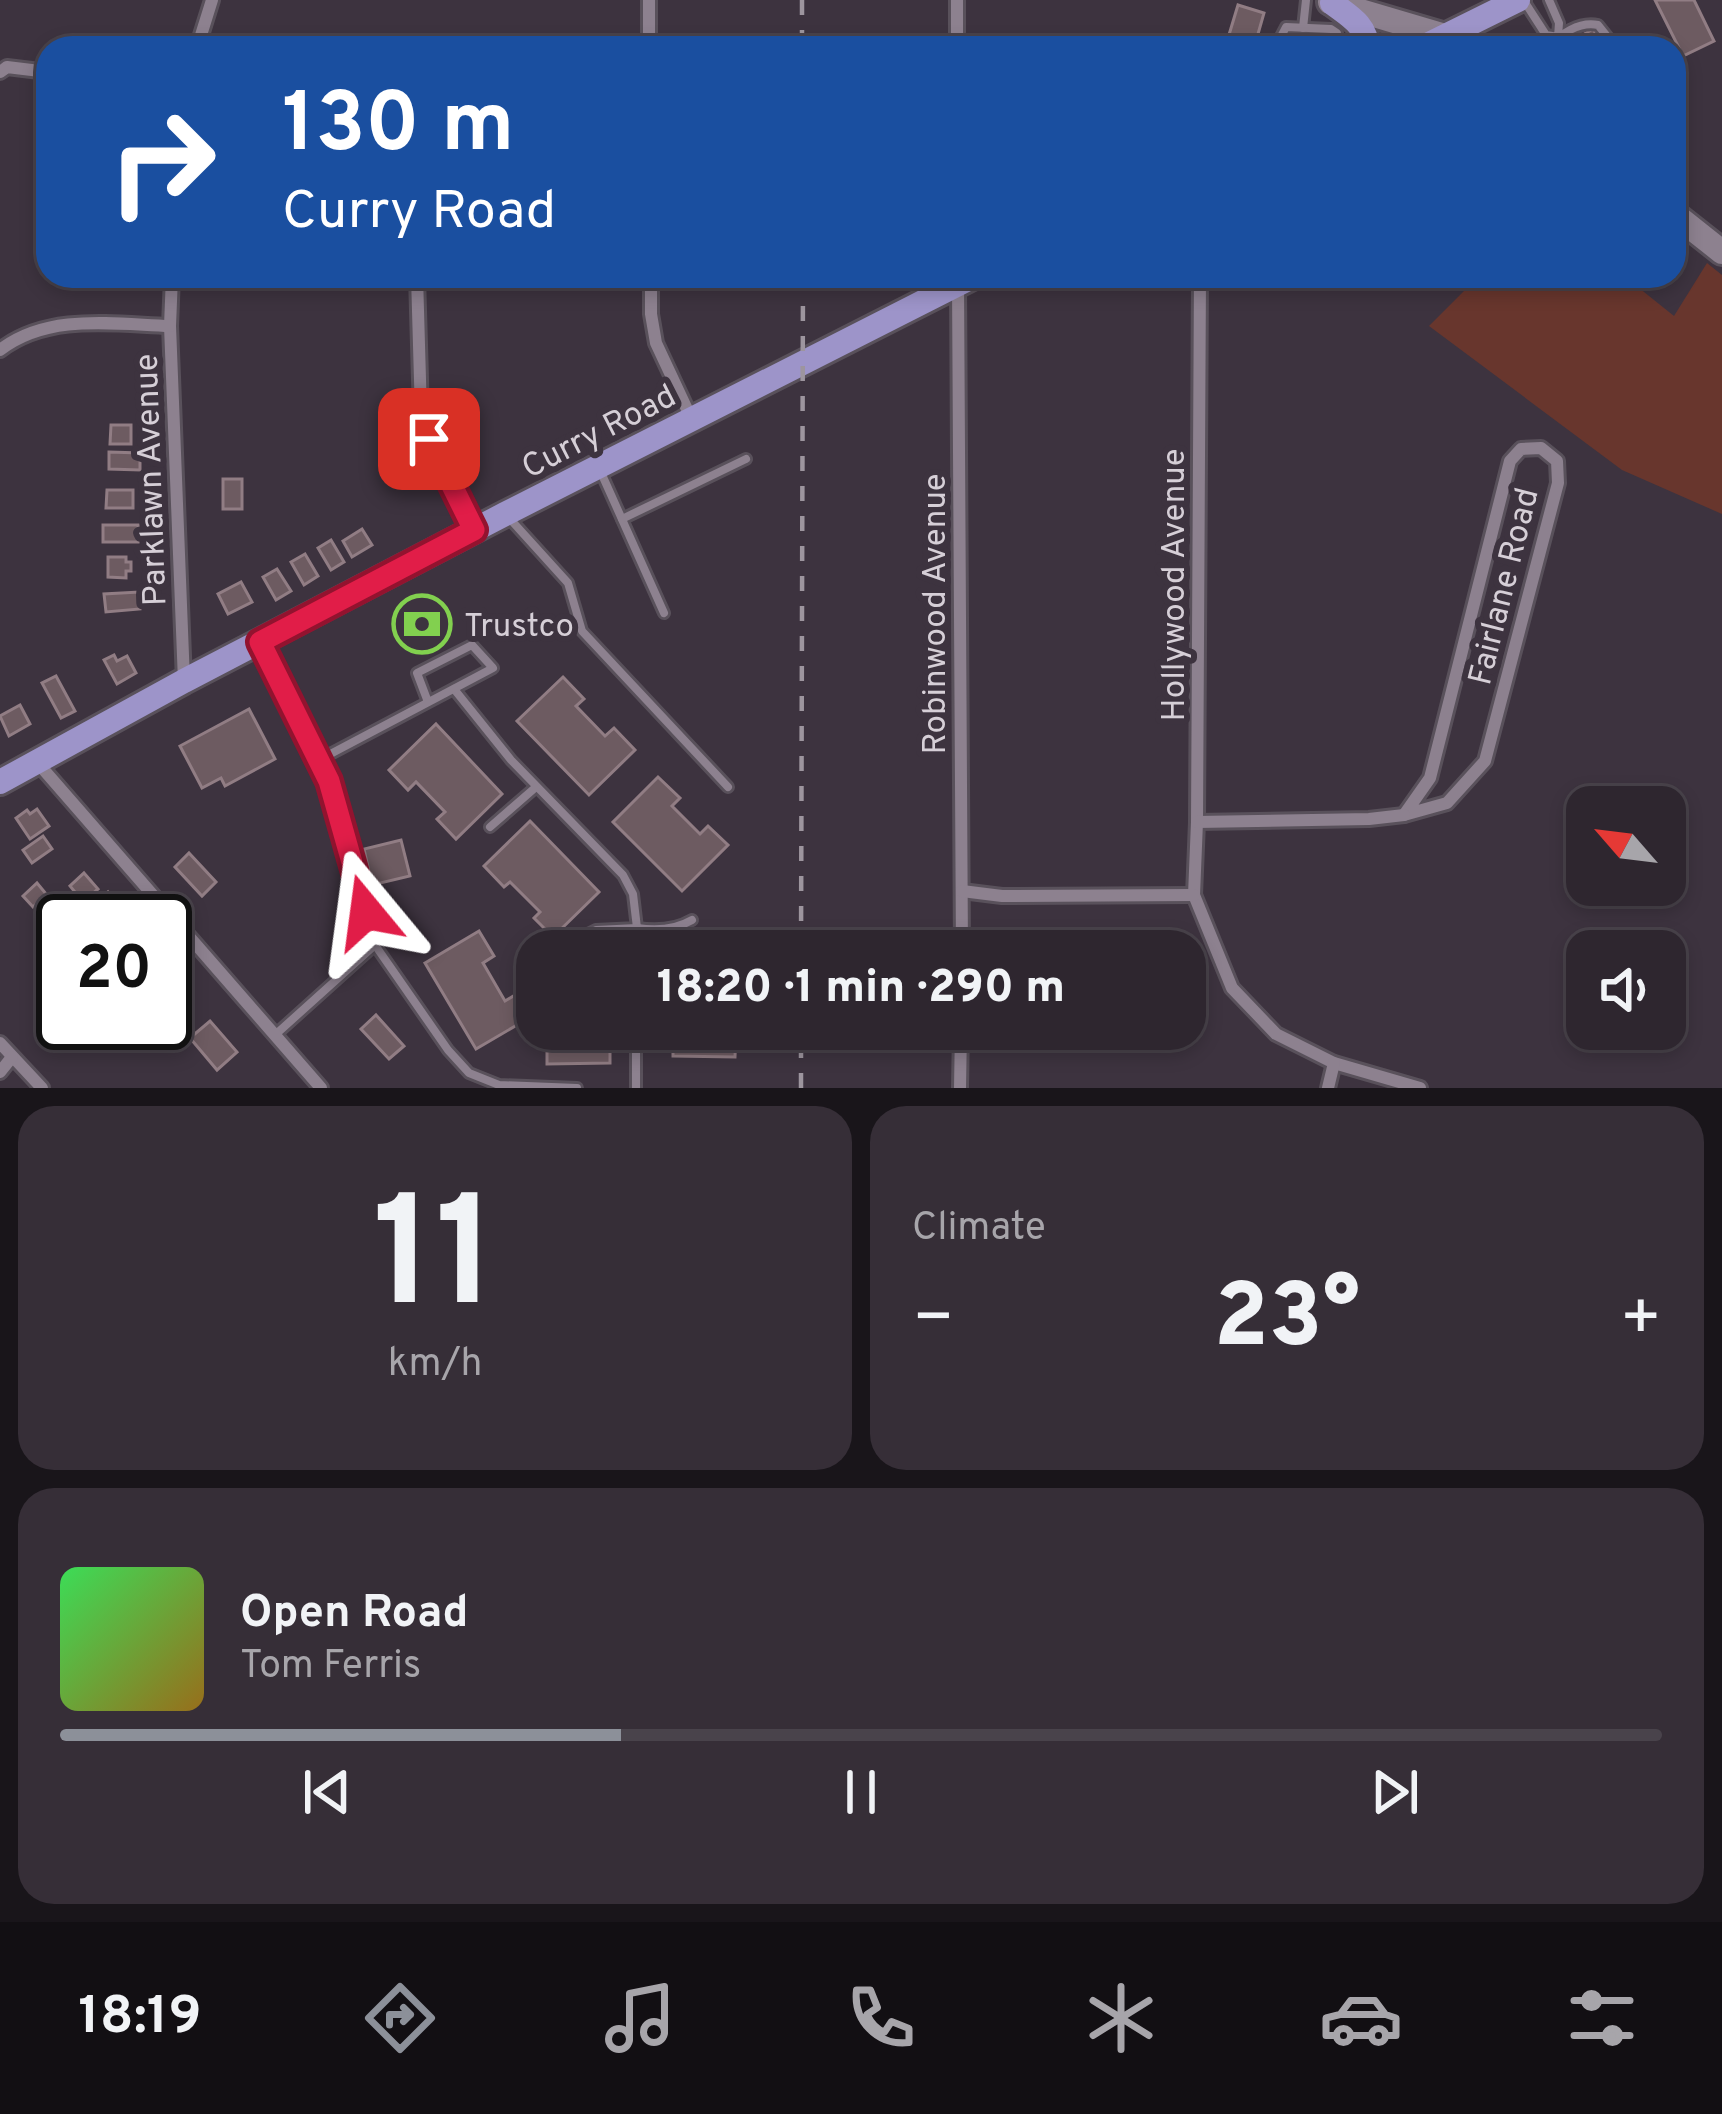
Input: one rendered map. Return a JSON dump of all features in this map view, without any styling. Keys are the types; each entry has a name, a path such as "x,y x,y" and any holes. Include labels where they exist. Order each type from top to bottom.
{"main road":[{"path":"1460,36 1485,7 1521,0"},
{"path":"1329,1 1361,26 1366,36"},
{"name":"Curry Road","path":"0,782 184,681 946,288"}],"street":[{"path":"201,36 212,0"},
{"path":"649,0 649,36"},
{"path":"957,0 958,36"},
{"path":"1329,1 1397,14 1443,36"},
{"path":"0,72 8,67 36,70"},
{"path":"1686,224 1722,252"},
{"name":"Parklawn Avenue","path":"172,288 184,681"},
{"path":"417,288 421,414 474,530"},
{"path":"650,288 656,344 692,420"},
{"name":"Robinwood Avenue","path":"962,930 963,288"},
{"name":"Hollywood Avenue","path":"1194,895 1200,288"},
{"path":"0,350 17,337 74,323 170,326"},
{"name":"Fairlane Road","path":"1197,822 1370,820 1404,814 1447,803 1485,761 1558,483 1557,460 1541,448 1521,448 1510,461 1430,778 1404,814"},
{"path":"37,763 321,1088"},
{"path":"962,891 1002,896 1194,895 1232,988 1276,1034 1334,1063 1420,1088"},
{"path":"0,1043 42,1088"},
{"path":"960,1088 961,1050"},
{"path":"0,1072 12,1057"},
{"path":"1328,1088 1334,1063"}],"lane":[{"path":"1300,30 1306,0"},
{"path":"1521,0 1546,35 1552,36"},
{"path":"1549,0 1559,23 1558,36"},
{"path":"1560,36 1587,23 1598,25 1607,36"},
{"path":"1281,36 1286,27 1331,29 1337,36"},
{"path":"622,519 746,459"},
{"path":"598,467 664,613"},
{"path":"505,514 568,583 582,632 728,787"},
{"path":"260,642 329,781 375,945 448,1050 469,1072 499,1085 577,1088"},
{"path":"319,760 494,668 472,645 417,673 428,702"},
{"path":"454,688 511,760 623,875 634,894 638,928"},
{"path":"490,827 536,787"},
{"path":"596,930 653,930 680,927 692,920"},
{"path":"275,1035 375,945"},
{"path":"636,1050 636,1088"}],"shaded area":[{"path":"1707,263 1722,275 1722,514 1622,470 1429,326 1467,288 1639,288 1674,316"}],"building":[{"path":"1655,0 1694,0 1714,41 1686,55 1686,36 1673,36"},
{"path":"1238,5 1264,13 1257,36 1229,36"},
{"path":"111,425 131,425 131,444 110,444"},
{"path":"109,452 140,453 140,470 109,469"},
{"path":"223,479 242,479 242,509 223,509"},
{"path":"107,490 133,490 133,508 106,508"},
{"path":"103,525 138,525 138,542 103,542"},
{"path":"362,529 372,545 352,557 343,541"},
{"path":"331,540 344,562 331,570 318,548"},
{"path":"305,554 318,576 304,585 291,562"},
{"path":"108,557 126,557 131,562 126,578 108,577"},
{"path":"277,569 291,591 276,600 263,577"},
{"path":"241,582 252,602 228,614 218,594"},
{"path":"139,592 140,609 106,612 104,594"},
{"name":"Trustco","path":"425,600 443,635 419,647 402,612"},
{"path":"114,655 117,661 127,656 136,673 117,684 104,660"},
{"path":"56,676 75,711 61,718 42,683"},
{"path":"563,677 584,699 576,706 605,736 614,728 635,750 589,795 517,721"},
{"path":"20,705 30,724 9,736 0,716"},
{"path":"249,709 275,759 225,786 221,778 202,788 180,746"},
{"path":"436,724 502,794 456,839 437,819 445,812 416,782 408,790 389,770"},
{"path":"658,777 680,798 672,806 700,834 708,826 728,845 682,891 613,822"},
{"path":"37,809 49,826 30,839 16,818"},
{"path":"530,821 599,892 560,930 546,930 534,918 540,912 510,882 504,887 484,866"},
{"path":"43,836 52,849 32,863 23,850"},
{"path":"401,840 410,876 372,885 364,849"},
{"path":"189,853 216,882 202,896 175,867"},
{"path":"84,873 98,889 76,894 70,886"},
{"path":"37,883 46,894 36,894 33,907 23,896"},
{"path":"479,931 494,956 483,963 505,1001 516,997 516,1026 476,1049 425,963"},
{"path":"376,1015 404,1046 389,1059 361,1029"},
{"path":"210,1021 237,1052 217,1070 192,1036"},
{"path":"547,1050 610,1050 610,1063 547,1064"},
{"path":"673,1050 735,1050 735,1057 673,1056"}],"railway":[{"path":"802,0 802,36"},
{"path":"801,930 803,288"},
{"path":"801,1050 801,1088"}],"place":[{"name":"Trustco","path":"422,624"}],"route":[{"path":"366,912 329,781 260,642 474,530 429,439"}]}
